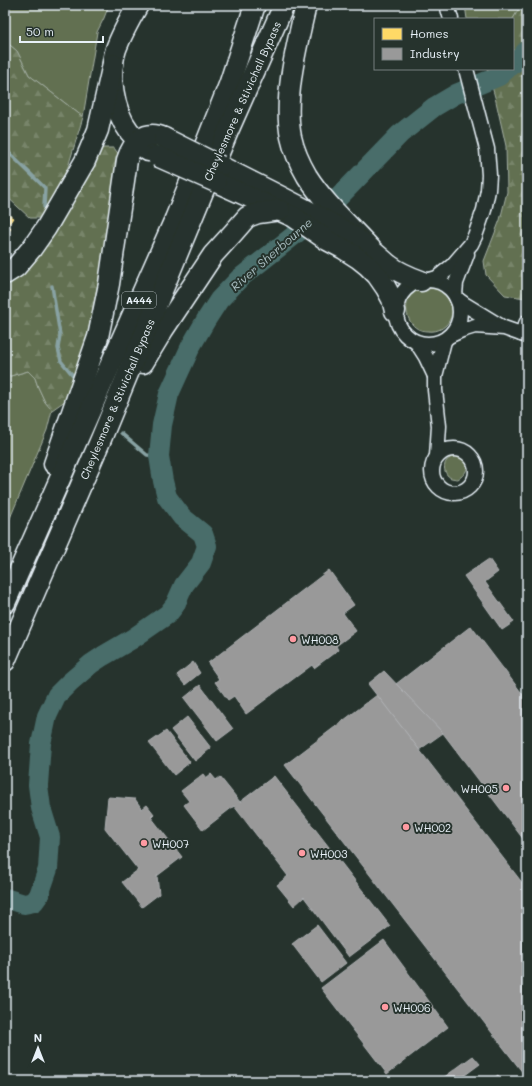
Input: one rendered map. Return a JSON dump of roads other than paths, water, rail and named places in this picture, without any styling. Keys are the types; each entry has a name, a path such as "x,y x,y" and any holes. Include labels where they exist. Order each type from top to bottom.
{"highway":[{"path":"5,274 13,270 32,248 46,228 85,161 98,130 113,64 120,41 138,5"},
{"name":"Cheylesmore & Stivichall Bypass","path":"8,597 181,204 229,85 255,5"},
{"name":"Cheylesmore & Stivichall Bypass","path":"5,661 106,425 228,131 284,5"},
{"path":"306,5 291,80 289,107 293,146 307,176 332,207 336,229 344,249 368,266 377,275 392,299 395,311"},
{"path":"113,64 112,78 118,108 128,130 138,141 157,156 218,174"},
{"path":"8,597 98,337 109,284 126,160 138,141 150,135 164,138 218,174 292,212 356,237 389,265 401,273 426,280"},
{"path":"106,425 163,330 213,255 247,217 258,213 292,212"}],"street":[{"path":"447,5 451,18"},
{"path":"466,70 487,149 489,175 484,210 475,236 452,266 437,278 412,284 404,290 395,311 397,320 401,330 407,337 417,343 425,344 432,344 462,330 475,326 525,330"},
{"path":"437,456 439,426 436,404 435,376 447,338 456,329 460,318 460,310 456,297 456,283 470,244"},
{"path":"426,280 438,282 444,285 464,304 504,328"},
{"path":"417,343 435,376"},
{"path":"439,426 456,448"},
{"path":"456,448 464,450 471,455 477,470 474,482 469,488 462,492 450,493 443,490 436,484 432,470 433,462 443,451 456,448"}],"waterway":[{"name":"River Sherbourne","path":"514,63 527,50"},
{"name":"River Sherbourne","path":"5,898 24,904 34,902 39,895 48,869 50,837 41,808 38,785 41,744 47,716 57,695 91,664 132,639 168,614 175,605 184,585 201,563 207,546 203,534 182,517 167,497 159,456 162,425 169,394 191,346 206,320 219,300 240,278 311,222 339,197 400,134 434,107 456,94 499,76 506,70"},
{"path":"5,149 45,188 44,207"},
{"path":"52,286 60,335 58,348 61,361 75,378"},
{"path":"121,433 147,455 159,456"}],"place":[{"name":"WH008","path":"293,639"},
{"name":"WH005","path":"506,788"},
{"name":"WH002","path":"406,827"},
{"name":"WH007","path":"144,843"},
{"name":"WH003","path":"302,853"},
{"name":"WH006","path":"385,1007"}]}
